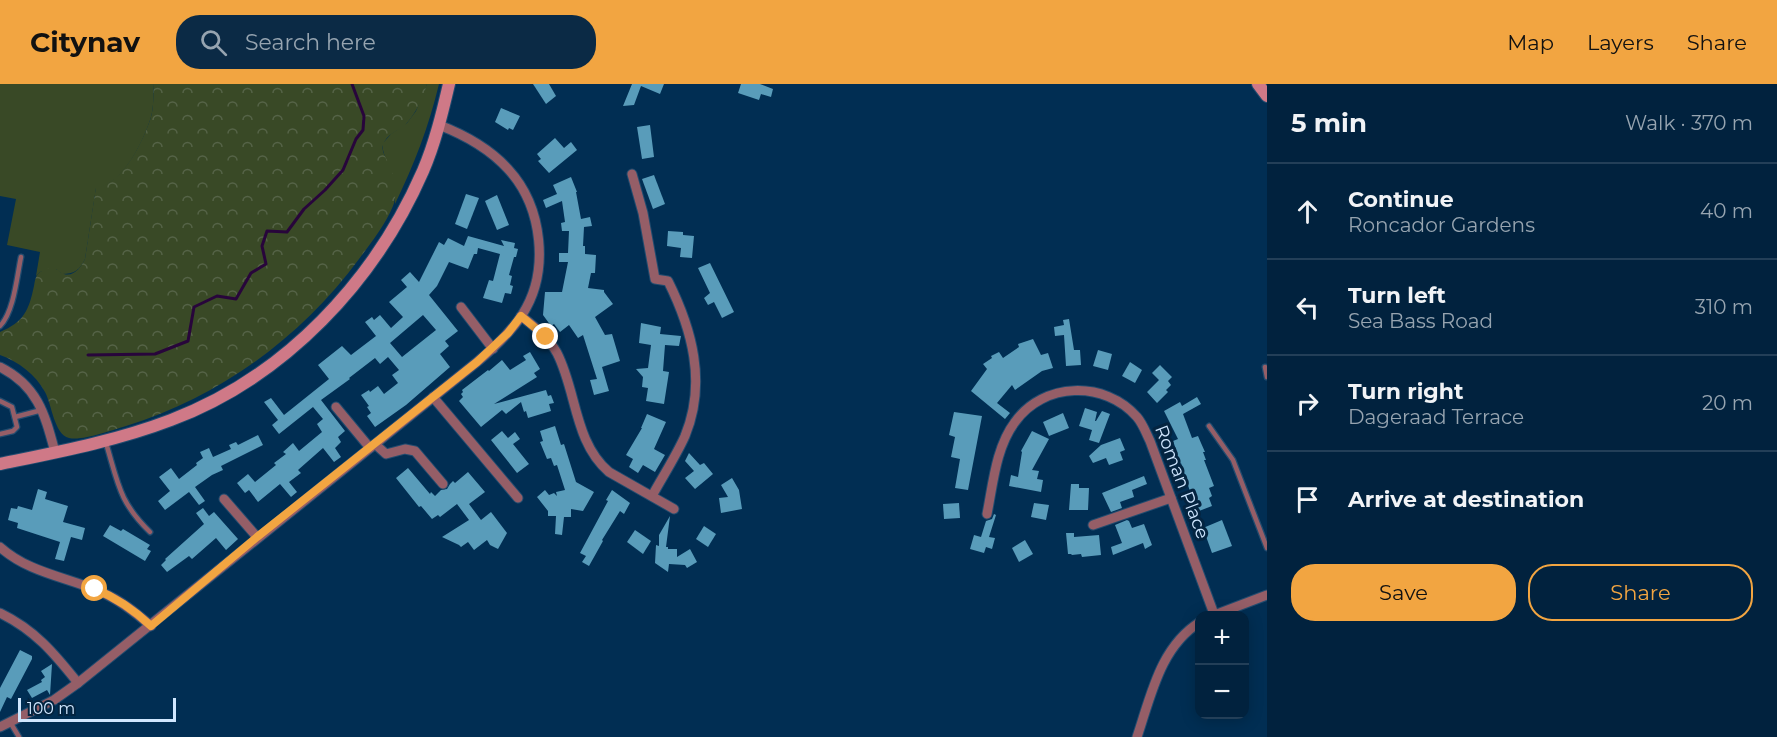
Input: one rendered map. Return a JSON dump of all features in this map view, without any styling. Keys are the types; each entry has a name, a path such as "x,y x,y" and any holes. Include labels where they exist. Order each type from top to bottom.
{"street":[{"path":"0,464 129,435 173,419 219,398 268,367 317,326 341,301 384,244 406,208 439,125 449,84"},
{"path":"1258,84 1267,96"},
{"path":"0,727 54,700 151,626 257,537 493,349 521,316 534,285 539,261 538,230 526,196 509,170 495,156 480,145 439,125"},
{"path":"632,174 643,213 655,279 668,281 677,299 688,329 695,364 694,397 687,430 652,496"},
{"path":"461,307 493,349"},
{"path":"521,316 546,337 557,353 581,428 600,464 609,472 674,508"},
{"path":"0,367 24,382 33,394 42,410 55,452"},
{"name":"Roman Place","path":"987,514 1001,451 1013,423 1021,413 1045,397 1065,391 1088,391 1102,394 1136,416 1150,441 1212,611"},
{"path":"433,397 518,498"},
{"path":"336,407 373,446 386,454 405,449 415,451 444,484"},
{"path":"1093,525 1171,498"},
{"path":"224,499 257,537"},
{"path":"0,547 28,566 95,589 111,597 133,610 151,626"},
{"path":"1224,611 1267,595"},
{"path":"0,613 36,635 78,683"},
{"path":"1137,737 1167,656 1180,637 1195,626"}],"lane":[{"path":"0,326 4,322 12,300 21,257"},
{"path":"1265,367 1267,377"},
{"path":"0,401 12,407 17,426 16,429 0,434"},
{"path":"15,417 42,410"},
{"path":"1209,426 1233,460 1267,548"},
{"path":"105,441 123,498 130,511 150,532"},
{"path":"10,722 19,737"}],"green space":[{"path":"0,84 154,84 151,117 138,149 115,179 96,188 85,259 79,269 73,272 62,274 56,269 40,272 36,276 40,252 7,245 16,199 0,196"},
{"path":"154,84 427,84 410,120 387,138 383,145 395,186 395,196 390,213 359,259 311,314 256,361 193,399 126,426 89,437 69,438 60,431 45,392 36,380 20,365 0,355 0,332 15,324 24,314 39,273 52,268 68,275 77,271 85,259 96,187 115,178 138,148 151,117"},
{"path":"427,84 439,84 420,145 395,204 395,193 383,143 407,123 416,111"}],"building":[{"path":"533,84 549,84 556,96 546,104"},
{"path":"632,84 664,84 660,94 641,86 634,105 623,106"},
{"path":"741,84 760,84 773,89 771,97 761,94 759,100 738,93"},
{"path":"501,108 520,116 513,130 509,128 508,130 495,122"},
{"path":"650,125 654,157 642,159 637,127"},
{"path":"555,138 564,148 571,142 577,150 549,173 538,161 541,159 537,154"},
{"path":"654,175 665,204 653,209 642,179"},
{"path":"571,177 577,192 581,219 590,217 592,226 584,227 585,254 596,255 595,273 591,273 588,288 604,290 613,304 595,317 605,335 612,334 620,361 602,367 609,391 594,395 590,380 597,379 583,335 578,338 569,325 560,332 554,324 551,326 543,315 545,292 562,292 568,262 559,262 559,253 568,253 569,231 562,231 561,223 565,222 562,201 546,208 543,200 557,194 553,185"},
{"path":"466,194 479,198 467,229 455,224"},
{"path":"497,195 509,225 497,230 485,201"},
{"path":"668,231 683,232 683,235 694,236 692,258 680,257 681,248 667,246"},
{"path":"468,236 504,246 501,240 515,243 514,248 518,249 509,275 512,276 511,294 505,293 502,303 483,298 489,280 493,281 500,254 478,248 468,269 449,262 437,286 429,295 458,331 445,341 449,346 440,354 450,367 406,405 375,427 367,416 371,413 367,407 369,406 361,395 378,386 384,394 398,383 392,375 399,370 388,357 380,364 375,358 321,400 345,431 338,437 341,442 335,448 341,457 334,462 323,448 298,470 301,473 289,482 297,492 291,497 280,484 258,502 249,490 245,493 237,483 248,474 255,482 276,465 274,463 286,454 283,452 293,443 299,451 322,432 317,424 323,419 313,407 279,434 272,425 278,420 264,402 271,398 284,415 329,379 318,365 342,346 351,355 376,336 365,322 372,317 374,320 380,315 391,328 403,317 389,302 407,287 401,280 410,272 419,282 439,242 444,245 448,238 464,246","holes":["423,315 436,330 402,357 390,343"]},
{"path":"710,263 734,312 722,318 714,302 708,305 704,298 710,293 698,268"},
{"path":"1069,319 1074,350 1080,350 1081,365 1066,366 1064,335 1055,336 1054,327 1064,325 1063,320"},
{"path":"641,323 661,327 660,334 681,336 679,346 665,345 663,371 669,372 664,404 646,401 648,388 642,387 643,377 636,369 648,368 651,345 639,343"},
{"path":"1033,339 1041,355 1048,353 1053,368 1042,371 1015,390 1012,385 997,403 1010,413 1005,419 971,391 987,369 983,364 992,358 991,356 999,352 1003,358 1019,347 1018,344"},
{"path":"1098,350 1112,354 1108,370 1093,366"},
{"path":"530,352 540,369 534,373 537,377 494,404 546,390 554,403 549,404 551,411 528,418 521,402 506,414 502,410 481,427 459,401 463,397 462,390 502,360 510,370 526,360 523,356"},
{"path":"1130,362 1142,370 1135,383 1122,376"},
{"path":"1160,365 1172,377 1168,381 1171,385 1166,390 1168,392 1157,403 1147,392 1159,380 1152,373"},
{"path":"1197,397 1201,404 1183,414 1192,438 1198,436 1205,452 1203,452 1206,460 1204,460 1214,486 1209,488 1212,506 1199,511 1193,501 1181,463 1177,465 1173,453 1177,452 1173,441 1178,439 1164,411 1180,402 1182,406"},
{"path":"1085,408 1097,412 1095,421 1102,411 1110,414 1099,443 1089,440 1092,430 1079,426"},
{"path":"954,412 982,416 968,490 955,488 960,459 951,457 955,437 949,435"},
{"path":"1063,413 1069,428 1049,436 1043,422"},
{"path":"647,414 666,422 654,449 665,455 655,472 643,465 638,473 629,467 633,459 626,455 642,428"},
{"path":"555,426 561,445 564,444 576,482 594,492 583,511 571,509 571,517 564,517 562,535 555,534 556,516 548,516 548,511 537,497 545,490 549,495 554,493 557,496 556,492 565,490 557,465 554,466 551,458 547,459 540,442 543,441 540,431"},
{"path":"502,431 508,438 515,432 520,439 513,444 529,464 517,473 491,440"},
{"path":"1032,431 1049,439 1032,470 1039,471 1037,479 1043,480 1041,492 1009,486 1011,475 1018,477 1021,451"},
{"path":"258,435 263,445 221,466 223,470 195,487 205,501 199,505 189,492 165,510 158,501 170,491 159,477 171,468 179,479 203,458 200,452 209,448 213,457 231,449 229,445 236,442 238,445"},
{"path":"1120,438 1125,450 1120,452 1123,460 1109,465 1106,458 1093,463 1089,456 1101,445"},
{"path":"689,453 700,465 704,463 713,474 695,489 685,478 694,471 685,461"},
{"path":"408,468 430,494 431,492 435,496 468,472 485,492 469,504 481,520 491,512 507,533 498,549 490,545 487,540 474,550 468,542 461,547 442,537 469,520 457,504 440,517 438,515 432,519 421,506 419,507 396,478"},
{"path":"1144,476 1147,484 1132,490 1134,497 1120,502 1122,508 1111,512 1102,493"},
{"path":"732,478 739,490 742,509 721,513 719,498 728,497 721,485"},
{"path":"1071,484 1079,484 1079,488 1089,488 1088,510 1069,510"},
{"path":"38,489 47,492 45,499 68,506 63,522 85,528 82,540 71,537 64,561 55,559 60,542 17,528 18,523 8,520 11,508 17,509 18,506 32,510"},
{"path":"612,490 630,503 624,514 620,511 589,566 582,562 586,556 580,553"},
{"path":"959,503 960,518 944,519 943,504"},
{"path":"1034,503 1049,505 1046,520 1031,517"},
{"path":"203,508 209,516 214,512 238,539 226,550 216,538 192,559 189,556 167,572 161,565 165,559 204,524 196,513"},
{"path":"994,514 996,515 989,537 995,538 992,549 986,547 984,553 970,549 974,535 981,537 986,521 992,519"},
{"path":"670,516 666,547 677,549 677,557 690,549 697,562 687,568 685,565 669,564 668,572 655,563 659,535"},
{"path":"1127,520 1132,528 1144,524 1152,545 1145,549 1143,543 1113,555 1111,547 1122,543 1115,525"},
{"path":"1222,520 1232,546 1212,553 1203,528"},
{"path":"110,525 121,531 123,529 150,545 147,549 151,551 145,561 103,536"},
{"path":"704,526 716,534 708,547 696,539"},
{"path":"635,530 651,541 643,554 627,542"},
{"path":"1066,533 1074,533 1074,537 1099,535 1101,555 1082,557 1081,554 1068,554"},
{"path":"1025,540 1033,554 1019,562 1012,548"},
{"path":"20,650 32,656 32,659 11,699 7,697 0,712 0,688"},
{"path":"52,664 50,695 47,690 32,698 27,690 42,682 41,680 45,677 41,671"}],"waterway":[{"path":"88,355 155,354 188,341 194,307 217,296 236,299 251,273 266,264 262,246 267,231 287,232 304,209 343,170 356,139 363,130 364,116 352,84"}],"route":[{"path":"95,589 133,610 151,626 257,537 493,349 521,316 546,337"}]}
